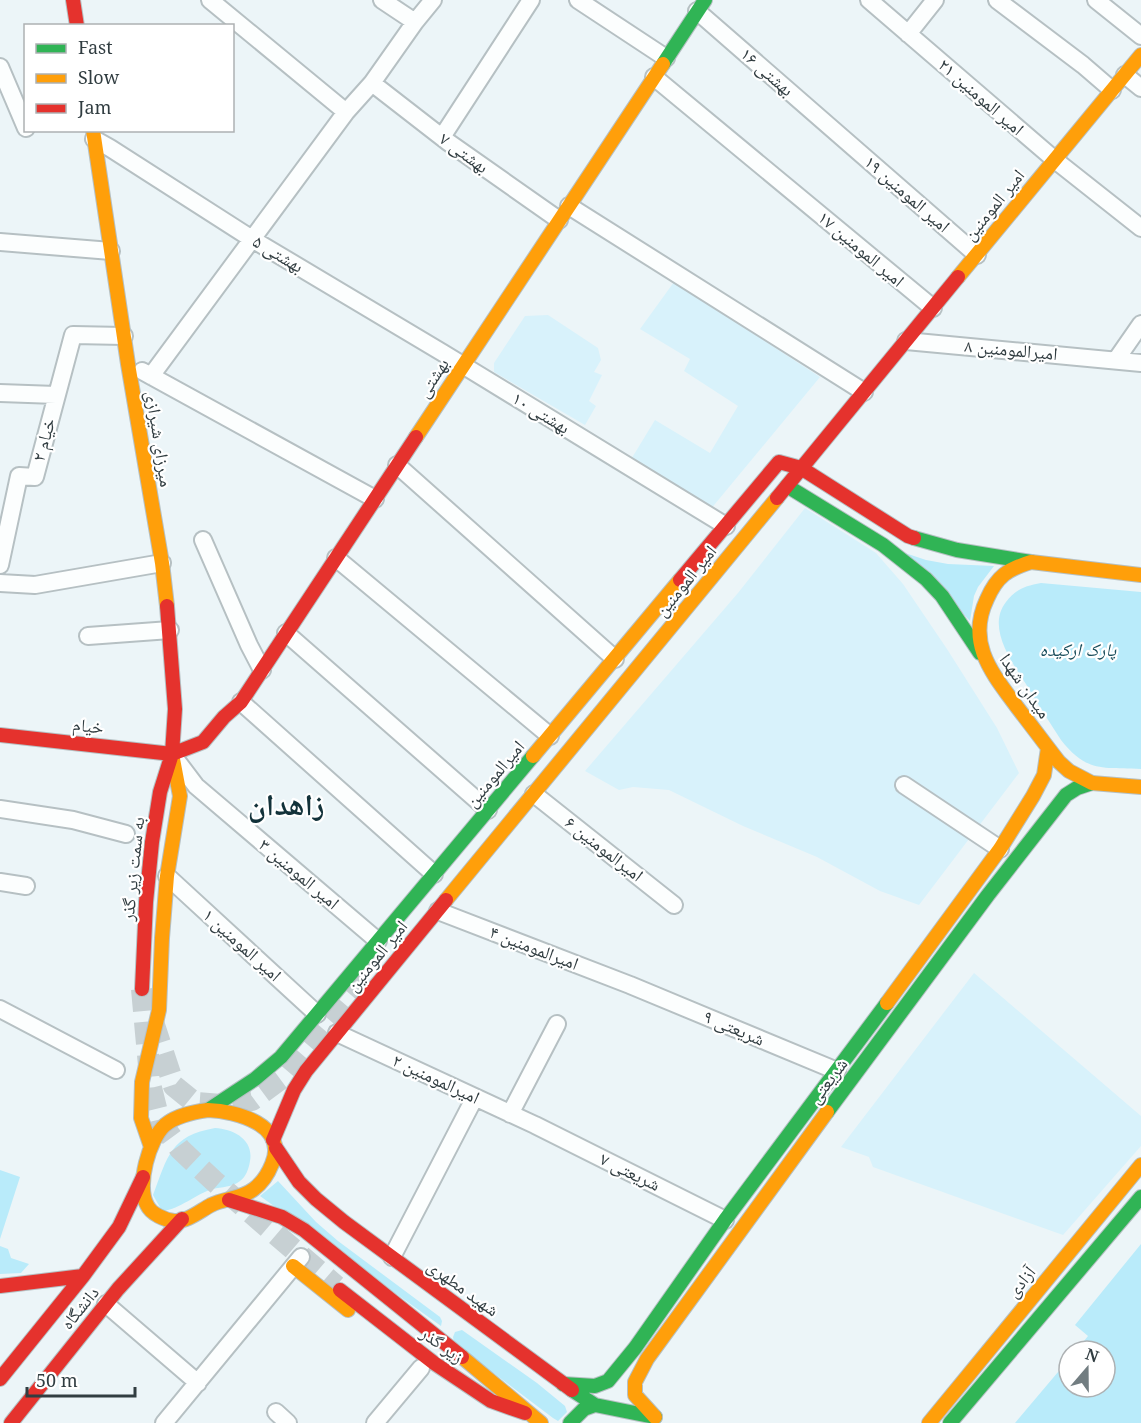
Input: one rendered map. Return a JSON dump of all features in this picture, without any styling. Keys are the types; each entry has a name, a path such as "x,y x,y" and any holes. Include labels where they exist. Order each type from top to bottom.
{"main road":[{"path":"73,0 77,24"},
{"name":"بهشتی","path":"172,754 203,742 224,717 241,702 701,5"},
{"name":"امیر المومنین","path":"275,1144 294,1090 306,1071 1141,55"},
{"name":"میرزای شیرازی","path":"93,135 128,364 162,563 170,630 175,715 172,754"},
{"name":"امیرالمومنین","path":"208,1110 266,1071 281,1058 779,462 801,468"},
{"path":"801,468 908,536 957,550 1031,562 1141,575"},
{"path":"787,486 883,545 926,579 942,596 984,659"},
{"name":"میدان شهدا","path":"1031,562 1005,573 983,604 979,622 984,659 991,672 1048,748 1070,771 1092,783 1141,787"},
{"name":"خیام","path":"0,735 172,754"},
{"path":"563,1384 595,1386 608,1381 635,1348 725,1220 1000,849 1044,775 1048,748"},
{"path":"152,1147 141,1118 142,1082 159,1010 167,876 180,796 172,754"},
{"name":"به سمت زیر گذر","path":"142,989 146,902 152,842 160,792 172,754"},
{"name":"شریعتی","path":"661,1420 635,1395 635,1382 639,1372 740,1230 1054,809 1066,795 1092,783"},
{"path":"377,967 494,831 520,810"},
{"path":"208,1110 224,1110 245,1115 266,1130 275,1144 276,1156 273,1166 266,1177 250,1192 217,1203 182,1220 172,1221 159,1216 147,1206 143,1191 144,1174 152,1147 165,1125 179,1117 208,1110"},
{"name":"شهید مطهری","path":"275,1144 299,1182 316,1199 461,1314 595,1405 661,1420"},
{"name":"آزادی","path":"930,1423 1141,1165"},
{"name":"دانشگاه","path":"0,1379 83,1276 119,1227 138,1191 144,1174"},
{"name":"آزادی","path":"950,1423 1141,1197"},
{"path":"229,1200 282,1217 304,1230 444,1336 536,1419"},
{"name":"دانشگاه","path":"11,1423 118,1289 182,1220"},
{"path":"725,1220 740,1230"},
{"path":"297,1262 421,1368"},
{"path":"0,1286 83,1276"},
{"name":"زیر گذر","path":"340,1290 434,1363 491,1401 536,1419"},
{"path":"570,1423 584,1409 595,1405"},
{"path":"636,1423 640,1419 661,1420"}],"street":[{"path":"210,0 230,6 346,112"},
{"path":"382,0 415,22"},
{"path":"151,376 346,112 372,83 433,0"},
{"path":"442,137 531,0"},
{"path":"578,0 666,58"},
{"name":"امیر المومنین ۲۱","path":"869,0 1055,160 1141,228"},
{"path":"908,34 935,0"},
{"path":"997,0 1083,65 1112,90"},
{"path":"1096,0 1141,36"},
{"name":"بهشتی ۱۶","path":"701,5 837,133"},
{"path":"0,67 24,124"},
{"path":"1125,75 1141,88"},
{"name":"امیر المومنین ۱۷","path":"654,77 933,308"},
{"name":"بهشتی ۷","path":"372,83 442,137 559,220"},
{"name":"امیر المومنین ۱۹","path":"837,133 977,255"},
{"name":"بهشتی ۵","path":"93,135 252,239 463,365"},
{"path":"569,206 864,392"},
{"path":"0,242 111,251"},
{"path":"1116,360 1141,324"},
{"name":"خیام ۲","path":"0,559 18,476 35,477 73,335 124,336"},
{"name":"امیرالمومنین ۸","path":"906,341 1141,363"},
{"path":"128,364 375,499"},
{"name":"بهشتی ۱۰","path":"463,365 726,526"},
{"path":"0,393 57,395"},
{"path":"398,465 615,658"},
{"path":"203,540 262,670"},
{"path":"336,558 550,736"},
{"path":"0,583 35,585 162,563"},
{"path":"88,636 170,630"},
{"path":"286,633 488,810"},
{"path":"241,702 435,874"},
{"name":"امیر المومنین ۳","path":"172,754 196,786 378,941"},
{"path":"904,785 1000,849"},
{"name":"امیرالمومنین ۶","path":"534,794 674,905"},
{"path":"0,809 73,820 126,834"},
{"name":"امیر المومنین ۱","path":"167,876 317,1014"},
{"path":"0,882 26,886"},
{"name":"امیرالمومنین ۴","path":"438,911 630,985"},
{"name":"شریعتی ۹","path":"630,985 837,1071"},
{"path":"0,1009 116,1070"},
{"path":"510,1114 557,1024"},
{"name":"امیرالمومنین ۲","path":"338,1033 535,1125"},
{"path":"392,1257 475,1097"},
{"name":"شریعتی ۷","path":"535,1125 725,1220"},
{"path":"164,1423 297,1262"},
{"path":"106,1304 198,1383"},
{"path":"375,1423 421,1368"}],"shaded area":[{"path":"674,282 820,377 710,510 630,461 655,420 710,453 738,406 684,371 690,359 640,329"},
{"path":"548,315 598,348 601,360 594,372 602,375 589,401 596,406 585,425 494,372 494,363 525,316"},
{"path":"805,508 876,553 903,584 997,728 1019,773 919,905 880,891 817,857 743,826 669,790 633,787 619,790 585,771 738,593"},
{"path":"974,973 1141,1116 1141,1146 1063,1235 873,1167 869,1157 841,1147"}],"green space":[{"path":"905,553 948,564 994,566 974,596 970,621"},
{"name":"پارک ارکیده","path":"1041,583 1141,592 1141,769 1096,766 1087,763 1070,751 1004,647 999,624 1000,613 1006,602 1017,591"},
{"path":"215,1128 235,1133 246,1142 249,1147 250,1164 246,1175 237,1183 206,1191 169,1210 162,1211 153,1195 167,1159 180,1142 188,1136"},
{"path":"0,1170 20,1177 0,1239"},
{"path":"278,1181 316,1222 338,1241 440,1317 441,1326 260,1196"},
{"path":"1141,1244 1141,1423 1015,1423 1057,1373 1057,1399 1117,1399 1117,1339 1086,1339 1088,1336 1075,1325"},
{"path":"0,1246 8,1249 11,1258 29,1264 21,1273 0,1274"},
{"path":"462,1330 537,1383 565,1406 567,1412 558,1421 553,1418 454,1343 455,1332"}],"tunnel":[{"path":"153,1022 174,1086 195,1103 223,1105 252,1100 283,1077 377,967"},
{"path":"142,989 151,1088 159,1120 180,1149 214,1181 336,1286"}],"traffic: fast":[{"path":"663,64 705,0"},
{"path":"787,486 883,545 926,579 942,596 980,653"},
{"path":"914,538 957,550 1031,562"},
{"path":"208,1110 255,1079 281,1057 533,756"},
{"path":"827,1112 988,895 1066,795 1092,783"},
{"path":"563,1384 595,1386 608,1381 635,1348 725,1220 887,1003"},
{"path":"950,1423 1141,1197"},
{"path":"572,1390 595,1405 655,1417"},
{"path":"570,1423 584,1409 595,1405"}],"traffic: slow":[{"path":"958,277 1141,55"},
{"path":"416,437 663,64"},
{"path":"93,132 167,606"},
{"path":"446,900 777,498"},
{"path":"1141,575 1031,562 1010,571 995,584 981,615 979,630 981,644 991,669 1059,762 1069,771 1092,783 1141,787"},
{"path":"533,756 680,580"},
{"path":"887,1003 1000,849 1044,775 1048,748"},
{"path":"151,1147 141,1118 142,1082 159,1010 167,876 180,796 173,759"},
{"path":"208,1110 245,1117 267,1130 273,1139 275,1151 272,1164 267,1175 257,1187 249,1192 211,1205 184,1220 174,1221 163,1218 149,1208 144,1197 144,1175 149,1151 165,1125 186,1114 208,1110"},
{"path":"655,1417 635,1395 635,1382 647,1359 827,1112"},
{"path":"929,1423 1141,1165"},
{"path":"293,1266 348,1310"},
{"path":"462,1357 541,1423"}],"traffic: jam":[{"path":"73,0 77,24"},
{"path":"777,498 958,277"},
{"path":"172,754 203,742 224,717 241,702 416,437"},
{"path":"680,580 779,462 801,468 914,538"},
{"path":"142,989 146,902 152,842 160,792 172,754 175,709 167,606"},
{"path":"0,735 172,754"},
{"path":"273,1140 294,1090 306,1071 446,900"},
{"path":"276,1148 299,1182 344,1222 572,1390"},
{"path":"0,1379 83,1276 119,1227 143,1177"},
{"path":"229,1200 282,1217 304,1230 462,1357"},
{"path":"11,1423 118,1289 182,1219"},
{"path":"0,1286 83,1276"},
{"path":"340,1290 434,1363 491,1401 525,1413"}],"district":[{"name":"زاهدان","path":"286,805"}]}
